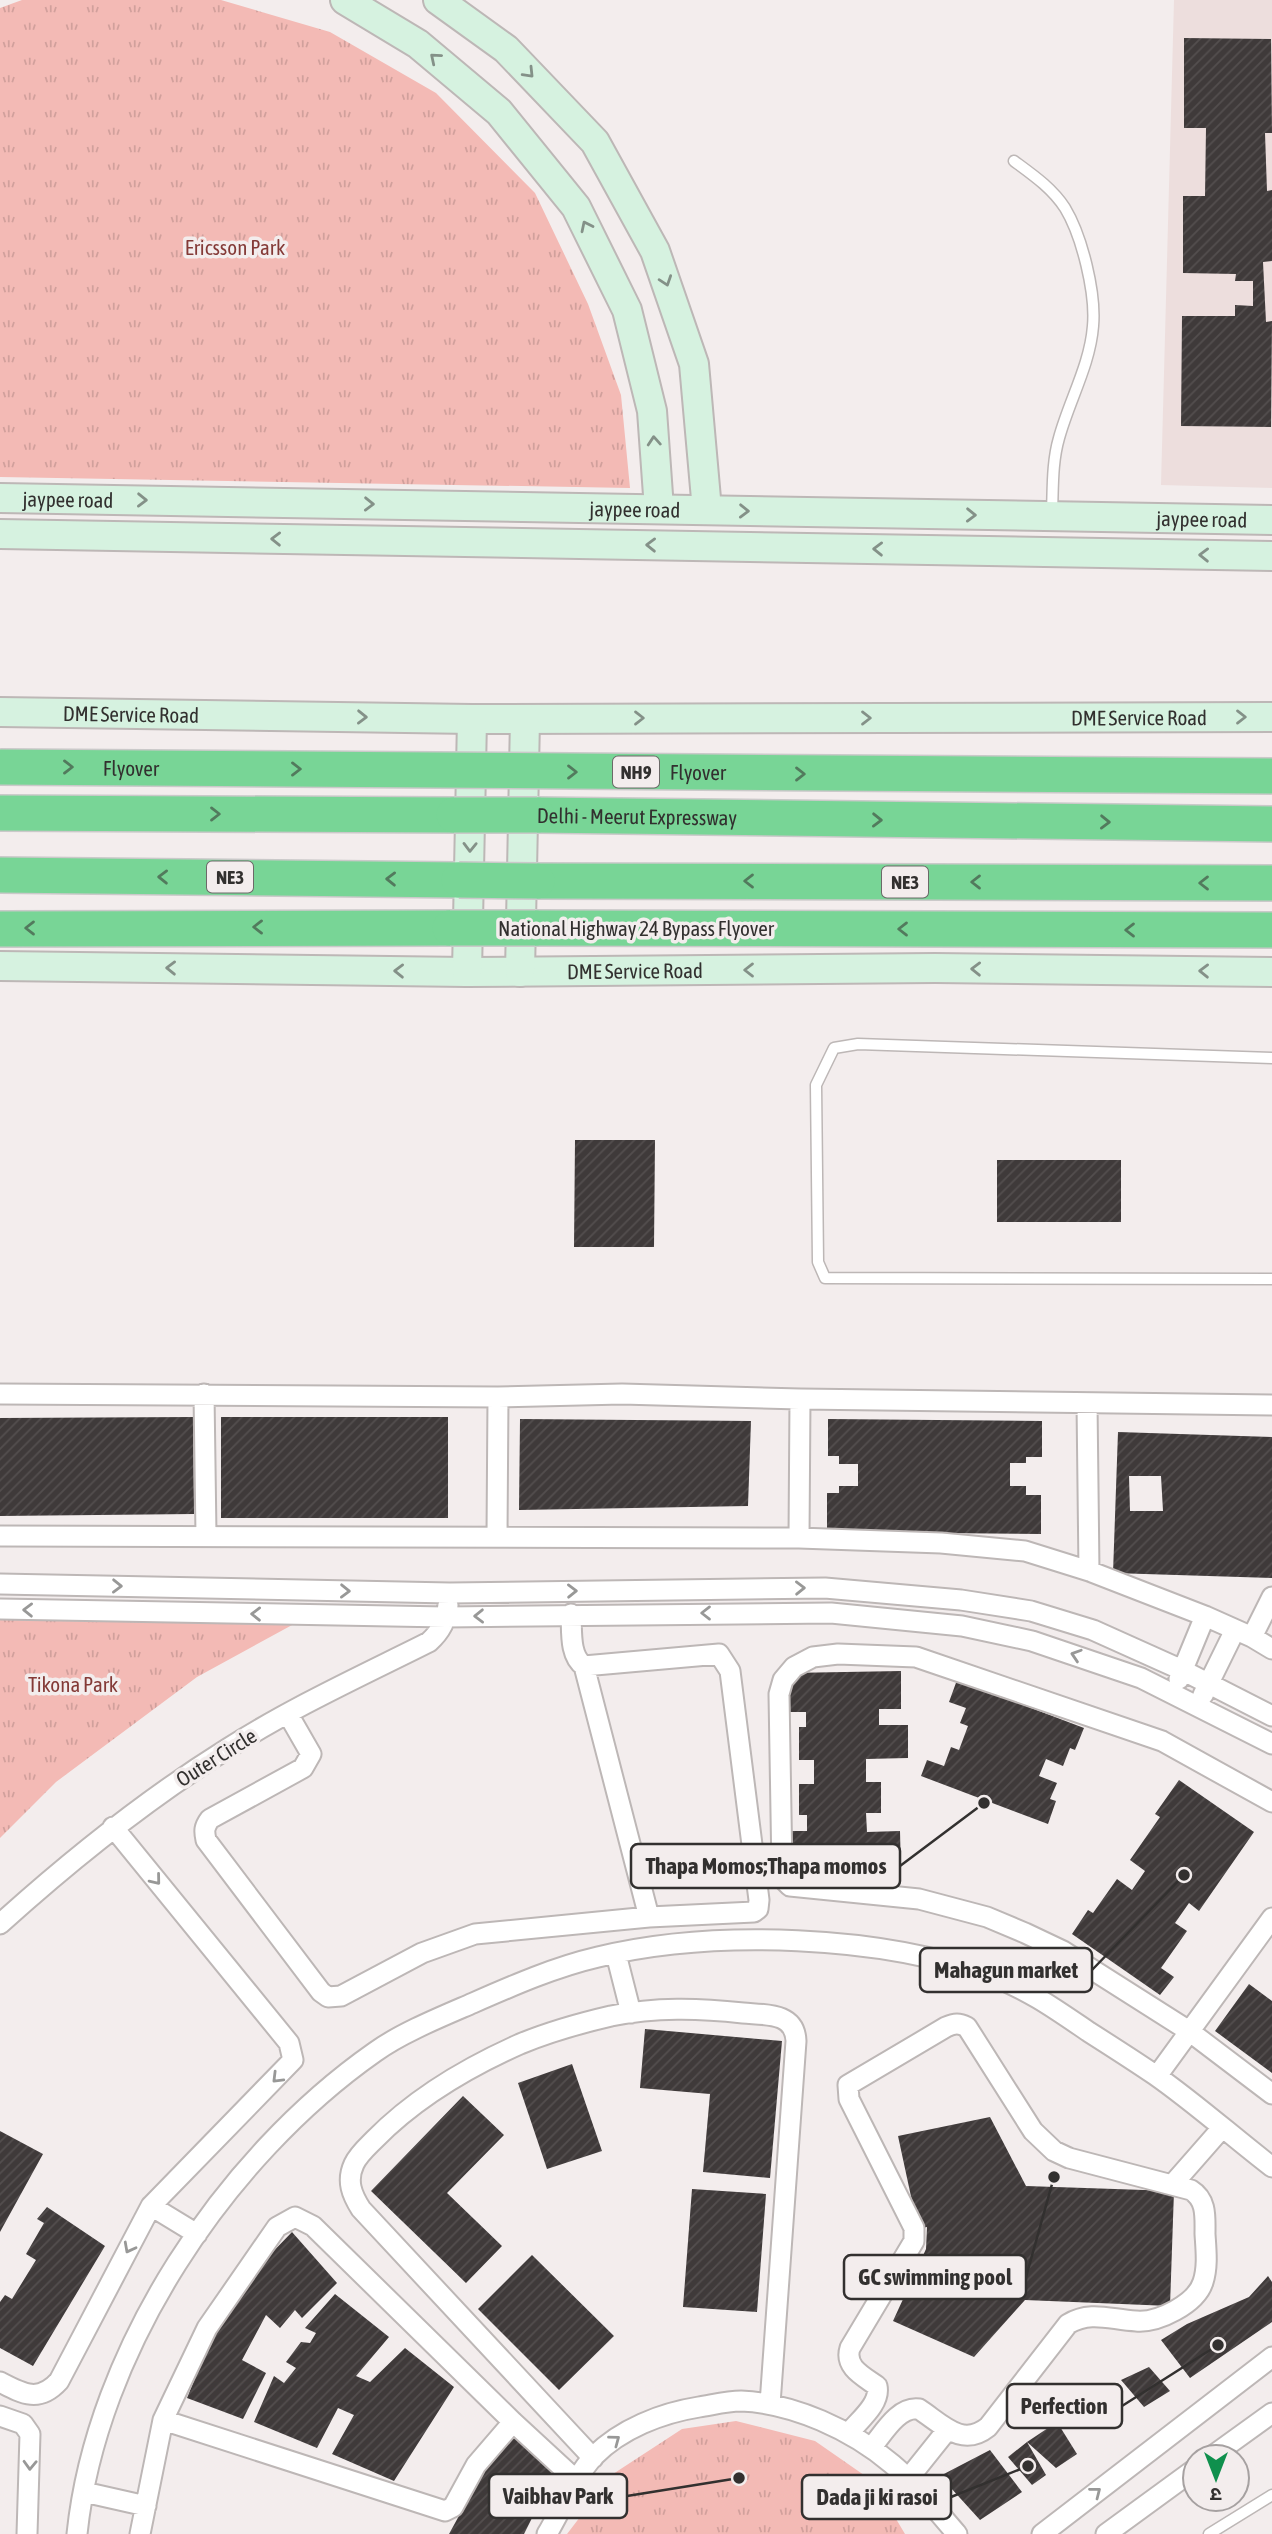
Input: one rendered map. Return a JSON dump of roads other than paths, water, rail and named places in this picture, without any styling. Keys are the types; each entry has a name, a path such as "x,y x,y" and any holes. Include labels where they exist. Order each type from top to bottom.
{"highway":[{"name":"Flyover","path":"0,767 1272,776"},
{"name":"Delhi - Meerut Expressway","path":"0,813 537,815 1272,824"},
{"name":"NE3","path":"0,875 537,881 1272,883"},
{"name":"National Highway 24 Bypass Flyover","path":"0,929 326,927 1272,930"}],"street":[{"path":"345,0 418,44 499,112 576,207 626,310 652,411 660,509"},
{"path":"438,0 506,49 595,142 655,251 694,364 707,510"},
{"name":"jaypee road","path":"0,498 1272,520"},
{"path":"109,500 111,536"},
{"path":"0,534 1272,556"},
{"name":"DME Service Road","path":"0,712 472,719 1272,717"},
{"path":"467,972 472,719"},
{"path":"520,972 525,719"},
{"name":"DME Service Road","path":"0,966 467,972 936,968 1272,972"},
{"path":"0,1394 622,1394 1272,1405"},
{"path":"204,1394 206,1535"},
{"path":"497,1536 498,1396"},
{"path":"799,1538 800,1399"},
{"path":"1087,1403 1089,1571"},
{"path":"0,1536 799,1538 941,1543 1025,1551 1089,1571 1205,1616 1272,1649"},
{"path":"0,1584 450,1593 825,1588 961,1600 1031,1611 1114,1638 1272,1716"},
{"path":"66,1585 66,1611"},
{"path":"446,1616 450,1593"},
{"path":"1198,1705 1209,1683 1272,1597"},
{"path":"0,1609 446,1616 831,1613 962,1626 1032,1641 1141,1678 1272,1744"},
{"path":"571,1614 576,1657 584,1666 649,1917"},
{"name":"Outer Circle","path":"0,1924 113,1827 228,1748 429,1642 439,1633 446,1616"},
{"path":"1173,1693 1205,1616"},
{"path":"288,1714 311,1754 309,1761 303,1768 210,1819 204,1826 204,1833 206,1840 321,1992 328,1997 341,1996 422,1953 475,1934 649,1917 754,1912 758,1909 759,1900 730,1671 719,1654 584,1666"},
{"path":"1272,1802 1162,1741 916,1657 838,1654 813,1657 794,1667 783,1680 779,1694 782,1872 790,1886 919,1899 987,1917 1063,1951 1189,2031 1272,2094"},
{"path":"0,2382 18,2391 43,2395 59,2381 151,2206 293,2060 289,2043 113,1827"},
{"path":"1157,2076 1272,1918"},
{"path":"78,2534 84,2493 101,2426 127,2357 161,2292 197,2234 250,2166 307,2106 377,2050 452,2012 538,1975 616,1954 727,1939 789,1940 876,1948 952,1964 995,1977 1035,1996 1157,2076 1272,2167"},
{"path":"616,1954 631,2013"},
{"path":"593,2458 361,2209 351,2194 354,2164 394,2120 457,2076 520,2044 564,2029 631,2013 670,2008 776,2016 792,2024 796,2032 770,2404"},
{"path":"848,2434 875,2401 878,2391 877,2386 850,2364 847,2356 915,2235 914,2228 849,2099 848,2085 946,2027 954,2023 961,2024 967,2027 1033,2131 1048,2146 1069,2158 1191,2190 1198,2195 1205,2214 1206,2271 1202,2286 1194,2296 1165,2317 1153,2321 1136,2321 1091,2315 1068,2324 988,2427 980,2433 967,2437 957,2434 919,2409 912,2408 900,2414 871,2448"},
{"path":"1172,2185 1222,2128"},
{"path":"151,2206 197,2234"},
{"path":"140,2534 163,2420 207,2328 277,2227 295,2217 313,2226 577,2481"},
{"path":"1042,2534 1272,2357"},
{"path":"547,2534 593,2458 617,2436 680,2410 739,2401 770,2404 804,2414 871,2448 908,2479 957,2534"},
{"path":"1230,2443 1272,2413"},
{"path":"0,2416 23,2424 30,2434 27,2534"},
{"path":"163,2420 445,2511 453,2507 476,2465 513,2422"},
{"path":"908,2479 948,2429"},
{"path":"1106,2534 1181,2479"},
{"path":"84,2493 146,2506"}],"lane":[{"path":"1014,161 1044,183 1064,207 1077,236 1091,294 1093,325 1089,351 1058,440 1052,516"},
{"path":"1272,1058 858,1044 834,1048 816,1085 818,1262 825,1278 1272,1279"},
{"path":"1215,2532 1272,2495"}],"place":[{"name":"Thapa Momos;Thapa momos","path":"984,1803"},
{"name":"Mahagun market","path":"1184,1875"},
{"name":"GC swimming pool","path":"1054,2177"},
{"name":"Perfection","path":"1218,2345"},
{"name":"Dada ji ki rasoi","path":"1028,2466"},
{"name":"Vaibhav Park","path":"739,2478"}],"park label":[{"name":"Ericsson Park","path":"235,247"},
{"name":"Tikona Park","path":"73,1684"}]}
